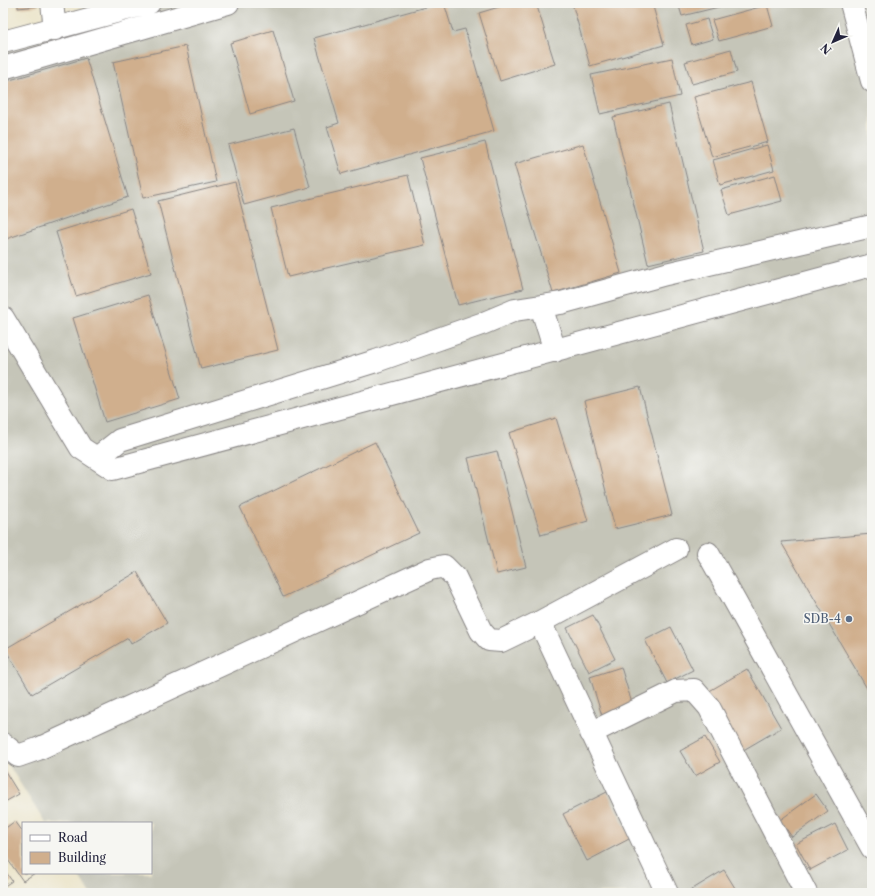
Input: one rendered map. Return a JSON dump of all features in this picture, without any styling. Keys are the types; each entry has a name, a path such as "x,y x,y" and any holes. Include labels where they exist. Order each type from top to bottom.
{"street":[{"path":"52,3 56,28"},
{"path":"3,42 150,3"},
{"path":"3,68 228,3"},
{"path":"851,3 872,81"},
{"path":"96,458 120,440 376,361 484,323 515,310 561,303 666,274 872,226"},
{"path":"3,318 81,448 113,470 872,265"},
{"path":"541,306 555,351"},
{"path":"3,744 18,756 38,749 430,568 444,566 455,577 481,631 489,640 501,641 540,622 676,549"},
{"path":"708,553 872,848"},
{"path":"540,622 590,733 667,893"},
{"path":"590,733 676,691 694,690 709,707 806,893"}],"shaded area":[{"path":"102,3 872,3 872,893 90,893 78,874 152,874 152,822 44,822 3,756 3,33"}],"building":[{"path":"18,3 37,3 38,6 18,8"},
{"path":"444,3 453,32 465,29 494,131 341,174 327,127 339,123 314,38"},
{"path":"512,3 536,3 555,64 500,81 479,13"},
{"path":"572,3 652,3 664,45 590,66"},
{"path":"678,3 731,3 731,4 682,16"},
{"path":"767,5 773,26 719,41 712,20"},
{"path":"707,19 713,39 692,45 686,25"},
{"path":"273,30 294,101 250,114 230,43"},
{"path":"186,46 216,182 143,198 113,62"},
{"path":"731,49 737,72 692,84 685,62"},
{"path":"86,58 128,197 3,240 3,82"},
{"path":"672,58 680,96 600,114 591,75"},
{"path":"751,82 768,142 712,157 694,97"},
{"path":"669,104 704,251 648,264 613,117"},
{"path":"294,128 310,187 244,205 228,145"},
{"path":"485,142 523,289 458,305 420,158"},
{"path":"583,144 621,273 553,293 514,164"},
{"path":"767,145 774,170 720,185 713,160"},
{"path":"408,175 425,245 288,277 271,208"},
{"path":"775,175 782,201 729,215 721,190"},
{"path":"235,182 278,350 201,369 158,201"},
{"path":"131,209 151,273 76,296 56,232"},
{"path":"148,295 180,399 105,422 73,318"},
{"path":"640,387 672,515 615,529 584,401"},
{"path":"556,418 588,521 541,535 509,433"},
{"path":"375,442 419,533 283,597 240,507"},
{"path":"497,451 526,567 497,574 468,458"},
{"name":"SDB-4","path":"872,534 872,697 781,542"},
{"path":"137,572 167,623 131,644 128,638 32,694 5,649"},
{"path":"593,615 615,659 589,672 567,628"},
{"path":"671,627 693,670 667,683 645,640"},
{"path":"621,667 634,710 603,719 590,677"},
{"path":"747,669 781,728 740,752 706,693"},
{"path":"705,737 720,762 695,776 680,751"},
{"path":"3,768 19,794 3,803"},
{"path":"607,792 631,838 587,861 563,814"},
{"path":"816,794 828,811 792,837 780,820"},
{"path":"15,821 22,831 22,874 34,874 23,881 3,853 3,830"},
{"path":"835,824 848,850 810,870 796,844"},
{"path":"3,868 12,881 3,887"},
{"path":"724,870 738,893 686,893"}],"place":[{"name":"SDB-4","path":"849,619"}]}
